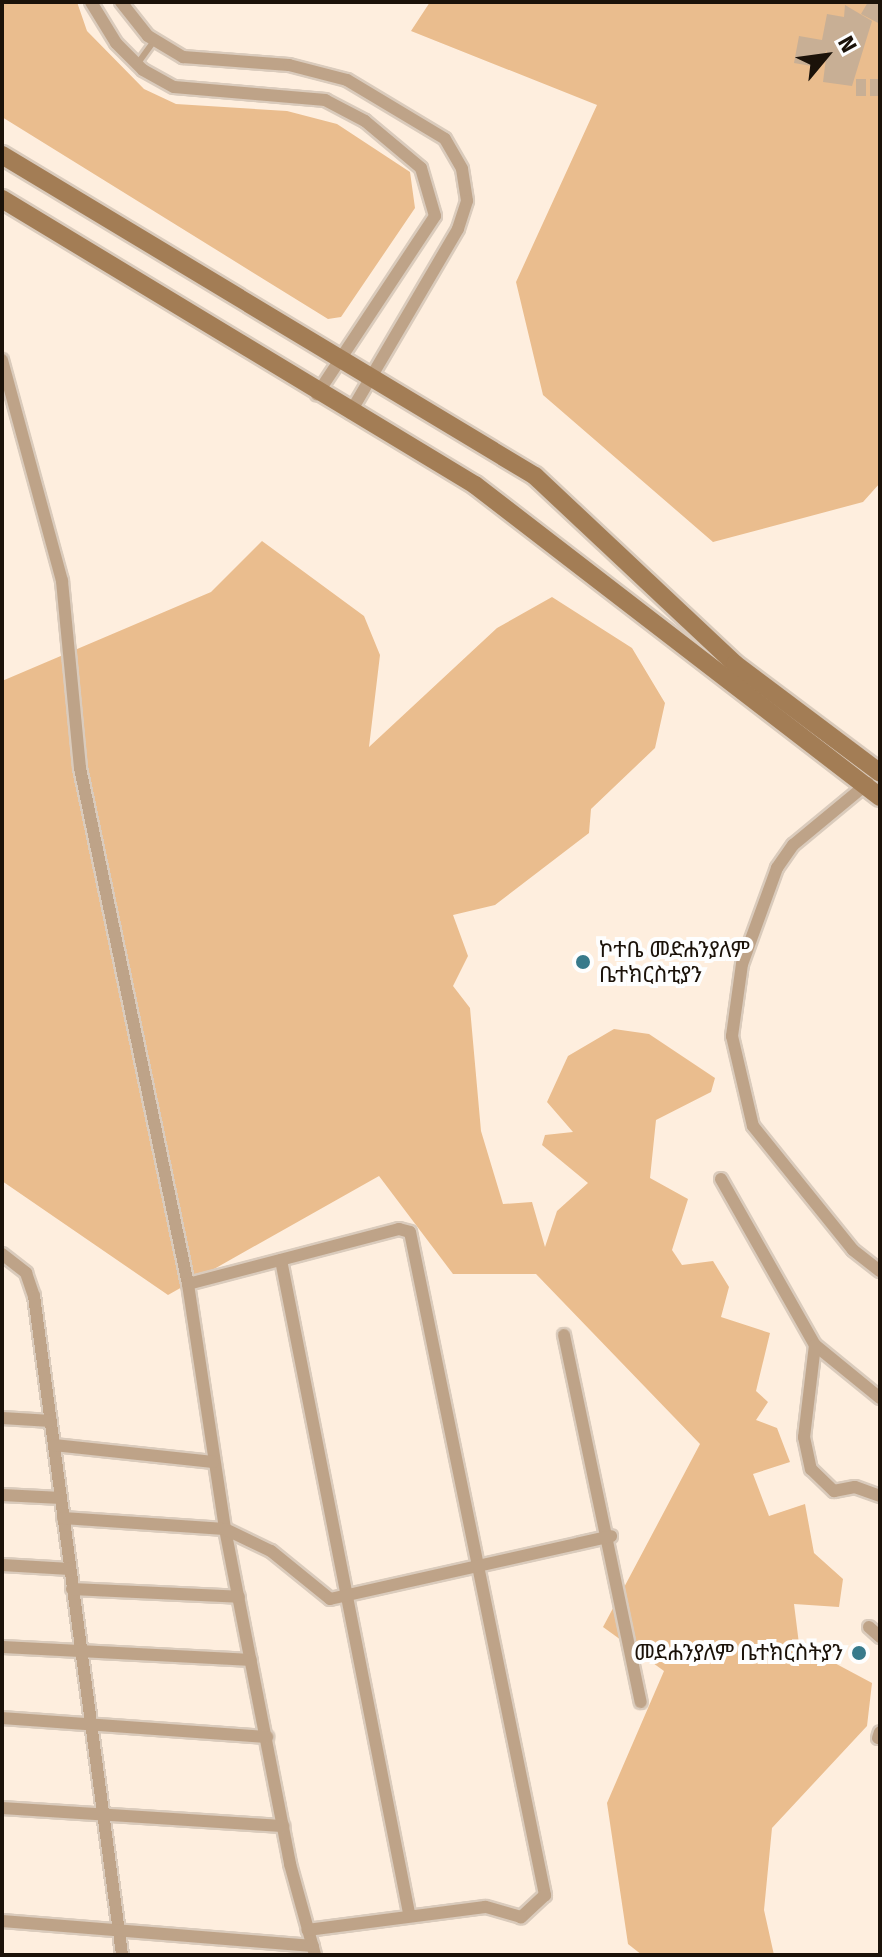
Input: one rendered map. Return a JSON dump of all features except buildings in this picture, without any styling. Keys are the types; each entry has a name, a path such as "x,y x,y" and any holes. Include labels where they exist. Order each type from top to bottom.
{"main road":[{"path":"2,155 339,362 535,476 731,670"},
{"path":"2,199 317,395 520,516 877,779"}],"street":[{"path":"91,2 137,64 174,87 325,100 365,121 421,168 435,216 317,395"},
{"path":"121,2 155,40 183,57 289,65 347,80 445,139 462,169 467,201 458,229 350,413"},
{"path":"2,360 62,581 80,768 188,1284 213,1462 283,1826 314,1951 122,1927 2,1921"},
{"path":"877,779 793,845 777,868 742,964 732,1036 753,1126 853,1250 880,1271"},
{"path":"721,1179 815,1345 880,1398"},
{"path":"188,1284 399,1229 410,1232 481,1559 545,1895 521,1917 485,1907 409,1913 307,1930"},
{"path":"2,1254 26,1273 34,1296 80,1652 122,1927 122,1955"},
{"path":"281,1260 409,1913"},
{"path":"564,1335 611,1536 641,1702"},
{"path":"815,1345 804,1437 811,1469 834,1491 855,1487 880,1496"},
{"path":"2,1418 51,1421"},
{"path":"54,1445 213,1462"},
{"path":"2,1495 61,1498"},
{"path":"63,1518 225,1529 271,1551 330,1599 481,1559 611,1536"},
{"path":"2,1565 70,1569"},
{"path":"72,1589 239,1597"},
{"path":"869,1627 880,1637"},
{"path":"2,1647 251,1660"},
{"path":"2,1718 267,1737"},
{"path":"2,1808 283,1826"}],"lane":[{"path":"137,64 155,40"}],"shaded area":[{"path":"2,2 77,2 87,31 144,89 176,104 287,111 337,124 410,172 415,208 341,317 328,319 2,117"},
{"path":"430,2 880,2 880,483 863,502 713,542 543,395 516,282 597,105 411,31"},
{"path":"262,541 364,616 380,655 369,747 497,628 552,597 632,648 665,703 655,748 591,809 589,833 495,905 453,915 468,956 453,986 470,1008 481,1131 503,1204 532,1202 545,1247 557,1211 588,1183 542,1145 545,1135 573,1132 547,1102 568,1056 614,1029 649,1034 715,1078 711,1092 656,1120 650,1178 688,1199 672,1250 682,1265 713,1261 729,1287 721,1317 770,1333 756,1391 768,1402 756,1420 777,1428 790,1462 753,1474 769,1516 805,1504 814,1553 843,1579 839,1607 794,1604 799,1644 872,1683 867,1726 772,1828 764,1910 774,1955 642,1955 628,1944 607,1803 664,1671 603,1627 700,1444 536,1274 453,1274 379,1176 168,1295 2,1181 2,681 211,592"}],"place":[{"name":"ኮተቤ መድሐንያለም ቤተክርስቲያን","path":"583,962"},
{"name":"መደሐንያለም ቤተክርስትያን","path":"859,1653"}]}
